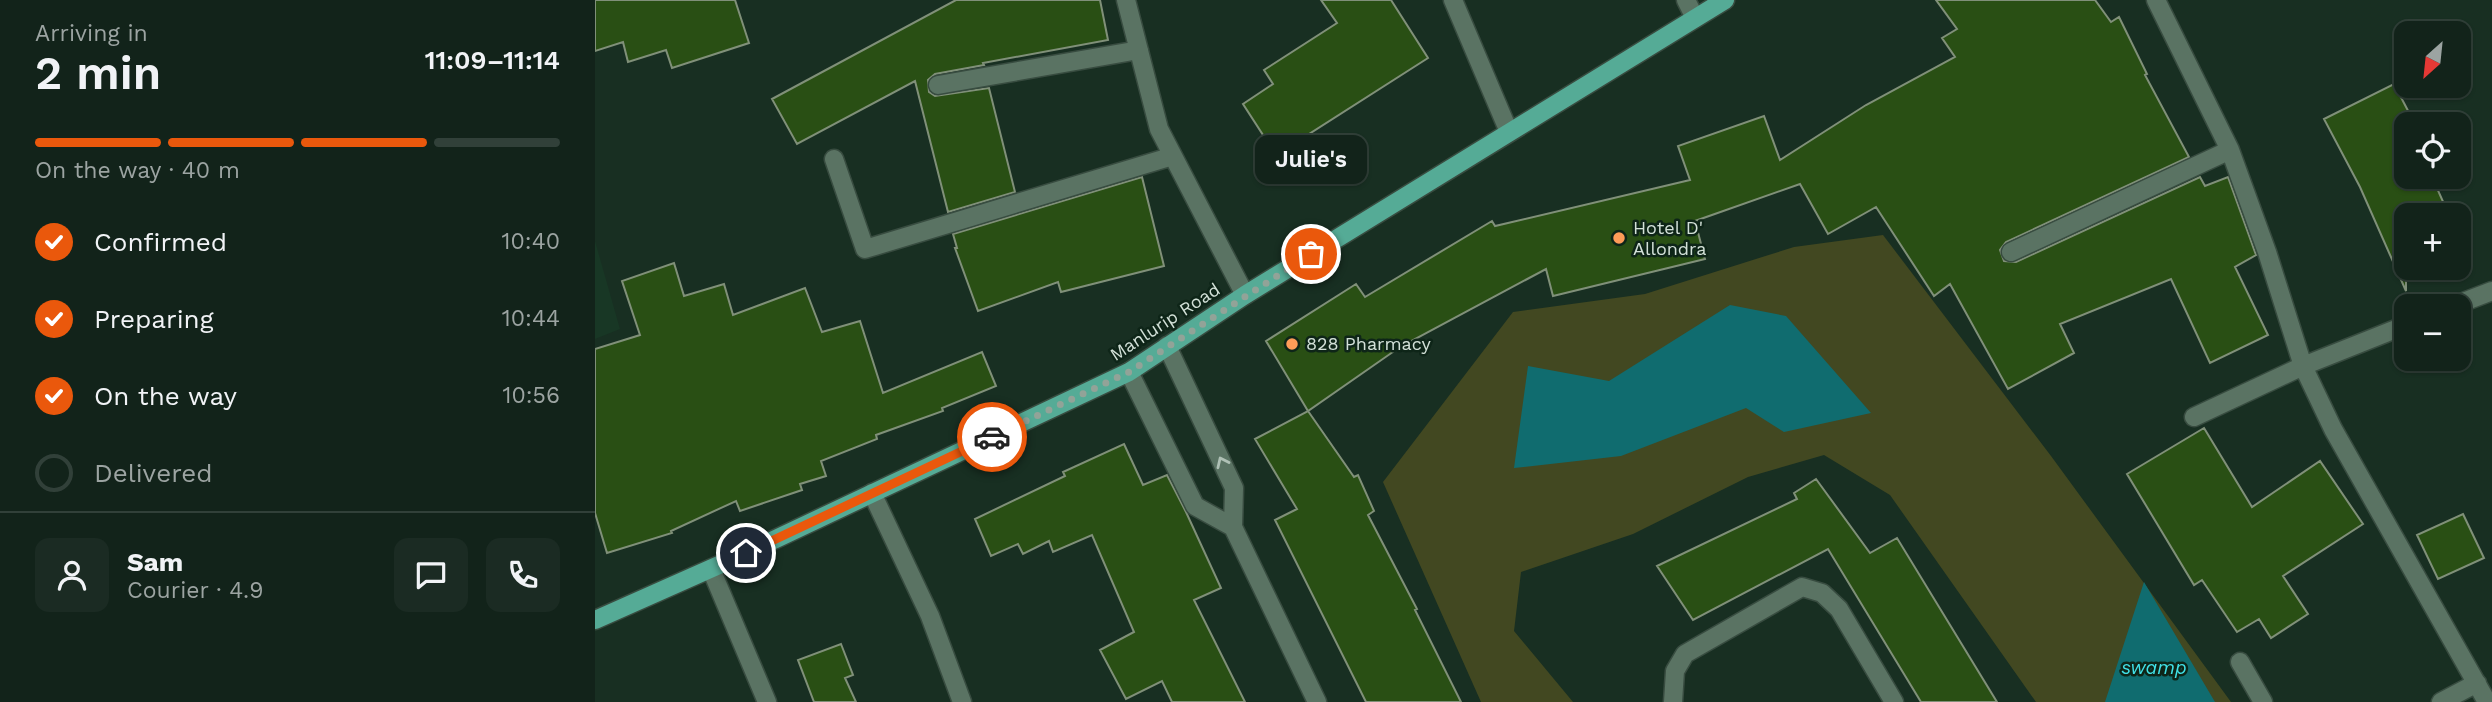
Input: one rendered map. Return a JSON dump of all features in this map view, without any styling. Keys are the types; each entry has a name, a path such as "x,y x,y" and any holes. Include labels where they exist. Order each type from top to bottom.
{"main road":[{"name":"Manlurip Road","path":"595,620 711,569 1129,372 1245,295 1725,0"}],"street":[{"path":"1126,0 1159,129 1245,295"},
{"path":"1454,0 1509,132"},
{"path":"1686,0 1695,18"},
{"path":"2156,0 2230,150 2267,252 2303,366 2333,429 2487,702"},
{"path":"938,85 1139,50"},
{"path":"2011,252 2230,150"},
{"path":"834,159 865,249 1173,156"},
{"path":"2471,299 2492,291"},
{"path":"2194,417 2303,366 2394,330"},
{"path":"1167,346 1234,488 1233,527 1317,702"},
{"path":"1129,372 1195,506 1233,527"},
{"path":"872,493 930,616 962,702"},
{"path":"711,569 767,702"},
{"path":"1673,702 1675,671 1685,654 1802,587 1822,593 1839,609 1894,702"},
{"path":"2240,662 2263,702"},
{"path":"2441,702 2477,683"}],"shaded area":[{"path":"1883,235 2051,456 2231,702 2036,702 1890,495 1824,455 1748,477 1633,534 1521,572 1514,631 1573,702 1481,702 1383,482 1513,312 1645,294 1794,247"},
{"path":"595,241 620,329 595,339"}],"water":[{"path":"1730,305 1786,316 1871,413 1784,432 1746,408 1621,456 1514,468 1528,366 1609,381"},
{"name":"swamp","path":"2144,582 2215,702 2105,702"}],"building":[{"path":"595,0 735,0 749,43 672,68 666,50 628,62 623,42 595,51"},
{"path":"956,0 1100,0 1108,40 983,63 984,65 935,74 928,80 929,92 935,96 989,88 1015,192 948,212 915,81 797,144 772,99"},
{"path":"1321,0 1391,0 1428,58 1276,155 1243,104 1273,84 1264,70 1337,23"},
{"path":"1936,0 2095,0 2111,22 2119,17 2147,74 2145,75 2189,157 2006,242 2000,250 2004,261 2016,262 2200,177 2205,186 2228,177 2256,255 2235,267 2268,335 2210,363 2171,279 2060,324 2074,353 2008,389 1950,284 1934,296 1876,207 1828,234 1800,184 1695,221 1705,259 1553,296 1546,269 1400,347 1308,411 1266,341 1356,284 1365,297 1492,221 1495,226 1690,180 1678,146 1764,116 1780,160 1866,105 1955,57 1942,38 1957,29"},
{"path":"2394,84 2394,98 2401,98 2409,112 2394,112 2394,189 2437,189 2444,203 2394,203 2394,264 2360,187 2324,119"},
{"path":"1142,177 1164,266 1061,292 1058,282 978,311 955,248 953,234"},
{"path":"674,263 684,296 724,284 733,315 805,288 822,332 860,321 883,393 982,352 996,386 942,408 943,411 876,435 877,439 821,461 826,476 800,484 802,490 740,511 736,501 671,531 672,533 607,553 595,513 595,349 640,335 622,281"},
{"path":"1308,411 1354,477 1358,475 1374,511 1368,515 1461,702 1366,702 1275,520 1297,509 1255,439"},
{"path":"2204,428 2252,507 2320,461 2363,524 2283,576 2308,614 2271,638 2259,619 2237,632 2202,580 2194,585 2127,474"},
{"path":"1124,444 1143,485 1167,475 1186,512 1221,588 1194,600 1245,702 1172,702 1162,681 1126,699 1100,650 1134,632 1092,535 1053,552 1049,541 1023,554 1018,544 991,556 975,519 1065,476 1063,472"},
{"path":"1816,479 1870,553 1897,538 1997,702 1921,702 1828,549 1693,620 1657,566 1797,499 1794,493"},
{"path":"2463,514 2484,558 2438,579 2417,535"},
{"path":"841,644 853,675 845,678 856,702 814,702 798,660"}],"way so far":[{"path":"992,437 1129,372 1311,254"}],"place":[{"name":"Hotel D' Allondra","path":"1619,238"},
{"name":"Julie's","path":"1311,254"},
{"name":"828 Pharmacy","path":"1292,344"}],"route":[{"path":"746,553 992,437"}]}
